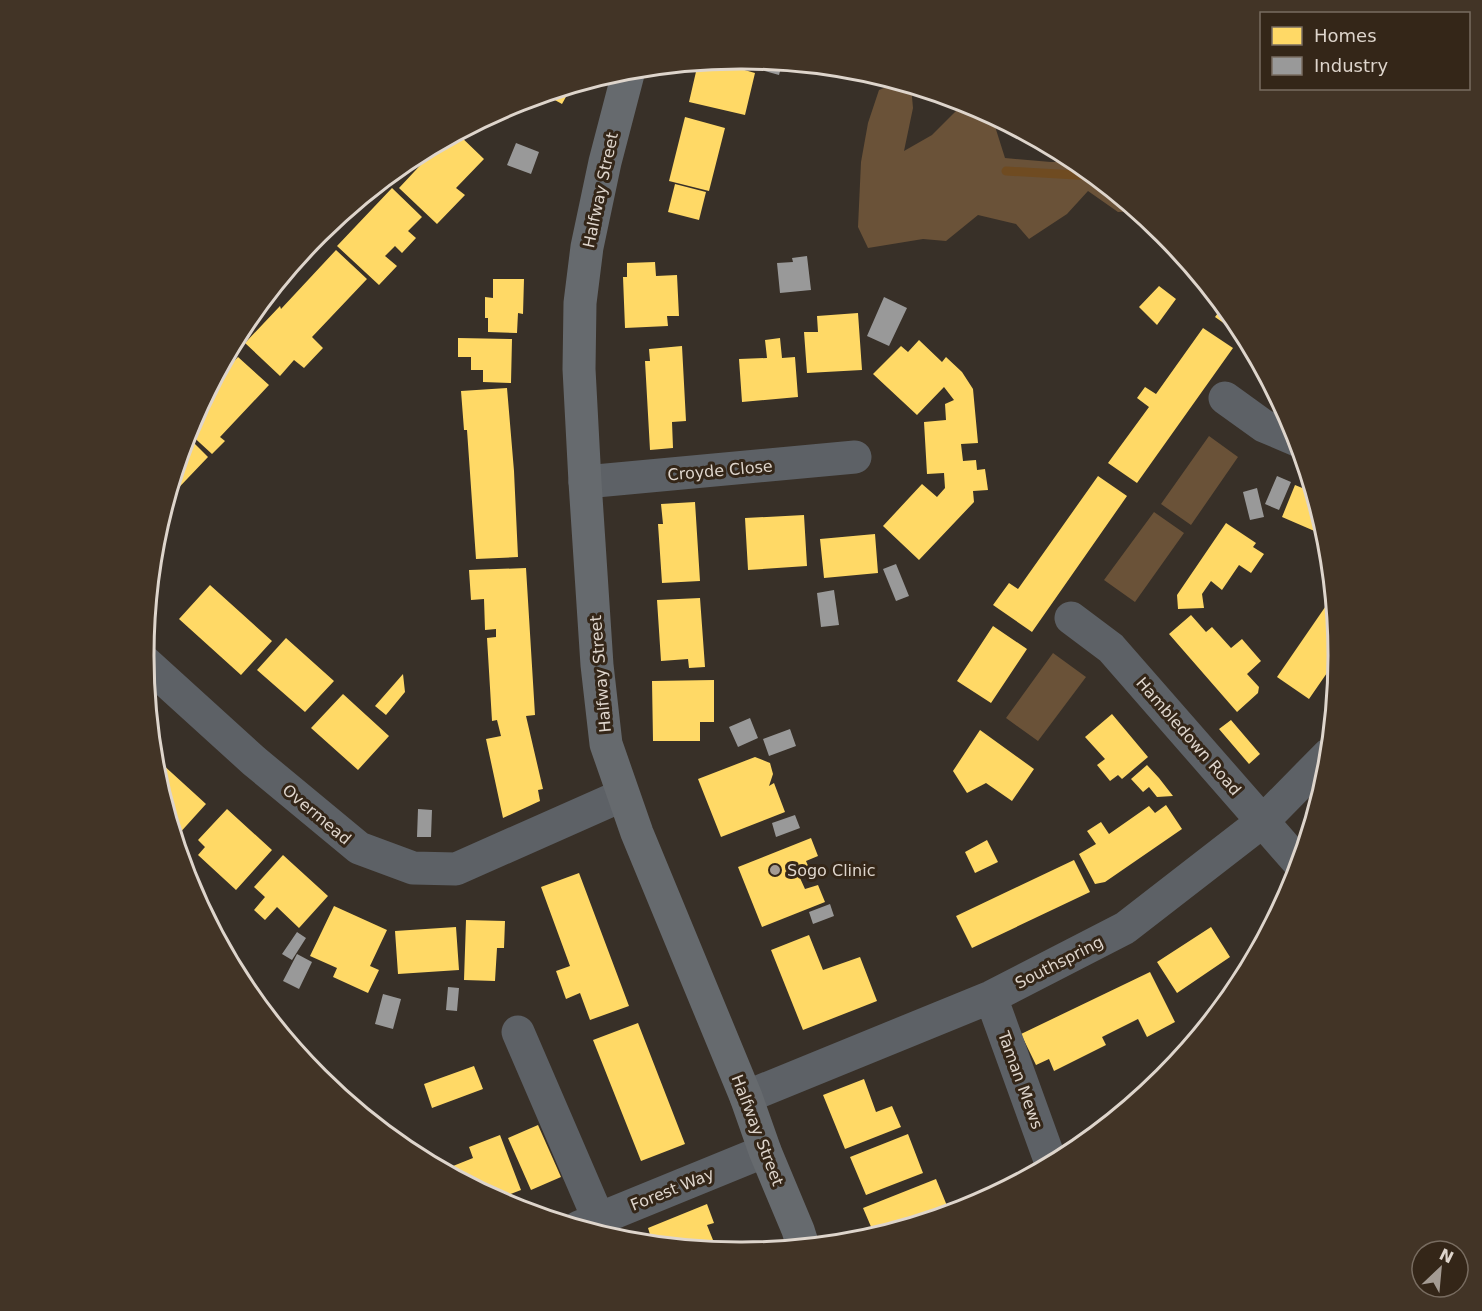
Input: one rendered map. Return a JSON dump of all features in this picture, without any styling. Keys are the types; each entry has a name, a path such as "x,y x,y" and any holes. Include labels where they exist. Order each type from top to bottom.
{"main road":[{"name":"Halfway Street","path":"626,80 605,162 587,247 580,303 579,369 585,482 597,665 606,744 637,833 746,1097 801,1239"}],"street":[{"path":"1225,398 1264,426 1284,435"},
{"name":"Croyde Close","path":"585,482 855,457"},
{"name":"Hambledown Road","path":"1071,618 1111,648 1292,855"},
{"name":"Overmead","path":"155,671 254,761 359,848 413,868 456,869 623,795"},
{"name":"Southspring","path":"746,1097 991,997 1125,928 1263,821 1317,767"},
{"name":"Taman Mews","path":"991,997 1048,1155"},
{"path":"518,1032 589,1222"},
{"name":"Forest Way","path":"591,1222 765,1151"}],"shaded area":[{"path":"886,87 912,95 913,108 904,151 932,135 956,111 995,127 1005,158 1057,162 1098,190 1124,212 1118,212 1088,191 1067,214 1029,239 1016,224 978,215 946,241 923,239 868,248 858,227 861,162 868,123 879,90"},
{"path":"1209,436 1238,457 1191,525 1161,504"},
{"path":"1154,512 1184,533 1135,602 1104,580"},
{"path":"1053,653 1086,677 1038,741 1006,718"}],"building: Homes":[{"path":"741,69 755,73 745,115 689,102 696,71"},
{"path":"567,96 562,104 554,99"},
{"path":"685,117 725,128 709,191 669,181"},
{"path":"464,139 484,159 456,188 465,195 437,224 399,188 421,164"},
{"path":"675,184 706,192 699,220 668,212"},
{"path":"392,188 422,217 408,231 416,238 402,253 395,246 385,256 397,266 379,285 337,246"},
{"path":"336,250 367,279 312,337 323,348 304,368 294,360 280,376 245,343 280,306 281,309"},
{"path":"655,262 656,276 677,275 679,316 667,316 668,326 625,328 623,277 627,277 627,263"},
{"path":"493,279 524,279 523,314 518,313 517,333 488,332 485,297 493,298"},
{"path":"1159,286 1176,299 1157,325 1139,307"},
{"path":"858,313 862,370 807,373 804,332 818,332 817,316"},
{"path":"1217,314 1224,324 1215,317"},
{"path":"1203,328 1233,348 1137,483 1108,463 1149,407 1137,398 1145,387 1156,394"},
{"path":"458,338 512,339 511,383 483,382 483,370 471,370 471,357 458,357"},
{"path":"780,338 782,358 795,357 798,397 742,402 739,359 767,358 765,340"},
{"path":"919,340 942,362 946,357 962,372 973,389 978,443 961,444 963,461 976,460 977,470 985,469 988,490 973,491 974,502 919,560 883,526 922,484 937,497 945,488 944,473 927,474 924,422 946,420 945,404 954,400 944,387 917,415 873,374 901,346 908,352"},
{"path":"682,346 686,421 672,422 673,448 650,450 645,361 650,361 649,349"},
{"path":"238,357 269,385 220,437 225,441 212,454 196,439 233,363"},
{"path":"507,388 518,557 476,559 467,430 464,430 461,391"},
{"path":"194,443 208,457 180,487"},
{"path":"1098,476 1127,496 1032,632 993,605 1009,583 1018,589"},
{"path":"1295,485 1303,488 1314,531 1282,517"},
{"path":"695,502 700,581 662,583 658,524 663,524 661,504"},
{"path":"804,515 807,566 748,570 745,518"},
{"path":"1226,523 1256,543 1253,547 1264,554 1251,573 1239,565 1222,590 1211,581 1202,594 1204,608 1178,609 1177,595"},
{"path":"875,534 878,573 824,578 820,539"},
{"path":"526,568 535,715 526,716 543,789 538,790 540,801 503,818 486,739 501,736 497,720 492,721 487,638 496,637 496,629 485,630 484,599 471,600 469,570"},
{"path":"210,585 272,641 241,675 179,619"},
{"path":"700,598 705,667 689,668 688,659 661,661 657,600"},
{"path":"1325,607 1327,673 1309,699 1277,677"},
{"path":"1191,615 1206,632 1212,627 1231,648 1242,639 1261,661 1247,674 1259,687 1258,693 1237,712 1169,634"},
{"path":"993,626 1027,649 991,703 957,681"},
{"path":"286,638 334,681 305,712 257,670"},
{"path":"403,674 405,692 386,715 375,706"},
{"path":"714,680 714,722 700,722 700,741 653,741 652,681"},
{"path":"343,694 389,736 358,770 311,728"},
{"path":"1112,714 1148,757 1122,779 1118,775 1110,781 1097,765 1105,759 1085,737"},
{"path":"1231,720 1260,754 1249,764 1219,729"},
{"path":"980,730 1034,769 1012,801 986,783 967,793 953,771"},
{"path":"755,757 770,763 773,774 769,786 774,783 785,812 721,837 698,779"},
{"path":"1147,765 1173,796 1157,797 1149,787 1143,792 1131,779"},
{"path":"166,767 206,804 182,831"},
{"path":"1166,805 1182,829 1105,882 1095,884 1079,854 1096,844 1087,831 1101,822 1109,834 1149,806 1155,813"},
{"path":"227,809 272,850 236,890 198,855 205,847 198,840"},
{"path":"811,838 818,856 806,861 811,873 800,878 805,889 818,885 825,902 762,927 738,867"},
{"path":"987,840 998,862 975,873 965,852"},
{"path":"283,855 328,896 299,928 277,907 265,920 254,910 265,897 254,887"},
{"path":"1074,860 1090,892 972,948 956,916"},
{"path":"579,873 629,1006 590,1020 580,993 566,999 556,971 570,966 541,887"},
{"path":"334,906 387,930 370,966 379,970 368,993 333,977 337,968 310,956"},
{"path":"466,920 505,921 504,948 497,948 495,981 464,980"},
{"path":"456,927 459,970 398,974 395,931"},
{"path":"1211,927 1230,957 1177,993 1157,962"},
{"path":"809,935 823,970 860,957 877,1001 803,1030 771,950"},
{"path":"1150,972 1175,1022 1147,1037 1138,1019 1102,1037 1106,1045 1054,1071 1049,1059 1036,1065 1021,1034"},
{"path":"638,1023 685,1144 641,1161 593,1040"},
{"path":"474,1066 483,1089 432,1108 424,1084"},
{"path":"864,1079 876,1112 892,1106 901,1127 845,1149 823,1095"},
{"path":"538,1125 561,1177 531,1190 508,1138"},
{"path":"908,1134 923,1173 866,1195 850,1157"},
{"path":"500,1135 521,1190 510,1194 453,1166 473,1158 469,1147"},
{"path":"936,1179 946,1204 871,1227 863,1208"},
{"path":"707,1204 714,1223 707,1225 714,1241 650,1235 648,1228"}],"building: Industry":[{"path":"759,69 780,70 779,75"},
{"path":"516,143 539,152 531,174 507,165"},
{"path":"807,256 811,290 780,293 777,263 793,262 792,258"},
{"path":"884,297 907,308 889,346 867,336"},
{"path":"1277,476 1291,482 1279,510 1265,504"},
{"path":"1257,488 1264,517 1250,520 1243,492"},
{"path":"896,564 909,596 896,601 883,569"},
{"path":"834,590 839,625 821,627 817,593"},
{"path":"750,718 758,738 738,747 729,727"},
{"path":"790,729 796,746 769,756 763,739"},
{"path":"418,809 432,810 431,837 417,837"},
{"path":"795,815 800,828 776,837 772,823"},
{"path":"830,904 834,916 813,924 809,912"},
{"path":"297,932 306,938 292,960 282,954"},
{"path":"297,954 312,962 299,989 283,981"},
{"path":"448,987 459,988 457,1011 446,1010"},
{"path":"383,994 401,999 393,1029 375,1024"}],"waterway":[{"path":"1006,171 1077,175"}],"place":[{"name":"Sogo Clinic","path":"775,870"}]}
